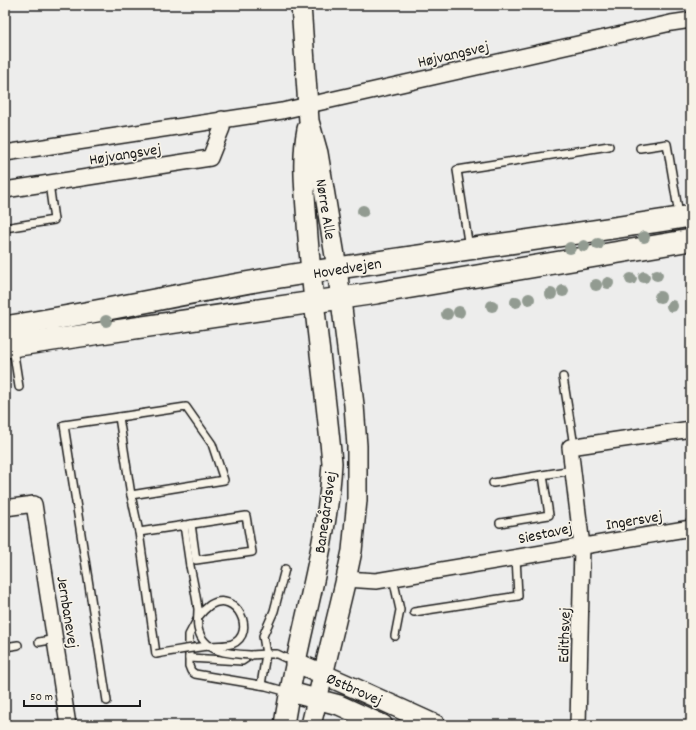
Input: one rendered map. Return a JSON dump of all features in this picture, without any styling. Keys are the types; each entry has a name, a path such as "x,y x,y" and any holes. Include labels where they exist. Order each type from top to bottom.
{"main road":[{"name":"Hovedvejen","path":"8,340 337,268 685,217"},
{"name":"Hovedvejen","path":"8,340 341,298 464,279 691,240"}],"street":[{"name":"Nørre Alle","path":"301,5 309,113 318,153 341,298"},
{"name":"Højvangsvej","path":"5,153 282,111 309,113 664,25 691,20"},
{"name":"Nørre Alle","path":"309,113 305,149 305,186 311,273"},
{"name":"Højvangsvej","path":"5,190 210,158 222,128 222,119"},
{"name":"Banegårdsvej","path":"284,725 295,662 325,524 332,463 311,273"},
{"name":"Banegårdsvej","path":"311,725 352,552 356,507 357,446 354,404 341,298"},
{"path":"574,446 691,429"},
{"name":"Siestavej","path":"346,579 368,581 393,578 582,546 570,447 574,446"},
{"name":"Jernbanevej","path":"5,508 34,504 56,639 68,725"},
{"name":"Ingersvej","path":"582,546 691,528"},
{"name":"Edithsvej","path":"578,725 582,546"},
{"name":"Østbrovej","path":"295,662 436,725"},
{"name":"Østbrovej","path":"290,692 339,705 384,725"}],"lane":[{"path":"640,148 667,144 685,217"},
{"path":"469,248 457,170 609,146"},
{"path":"5,228 54,220 48,183"},
{"path":"8,340 19,387"},
{"path":"563,377 574,446"},
{"path":"107,701 64,425 186,407 212,444 224,480 131,495"},
{"path":"119,417 131,495 139,532 156,654 213,645 225,646 234,643 239,639 244,625 238,610 233,605 226,602 218,602 210,605 199,616 189,635 189,658 191,671 195,674 290,692"},
{"path":"493,483 573,470"},
{"path":"500,523 549,515 543,475"},
{"path":"139,532 246,516 252,552 196,560 187,525"},
{"path":"187,525 190,566 198,610 198,626 205,643 220,652 251,655 277,654 295,662"},
{"path":"414,612 518,596 516,557"},
{"path":"261,686 266,654 263,636 274,611 285,569"},
{"path":"393,578 400,610 396,636"},
{"path":"39,642 56,639"},
{"path":"5,647 18,645"},
{"path":"189,658 242,661 251,655"}]}
